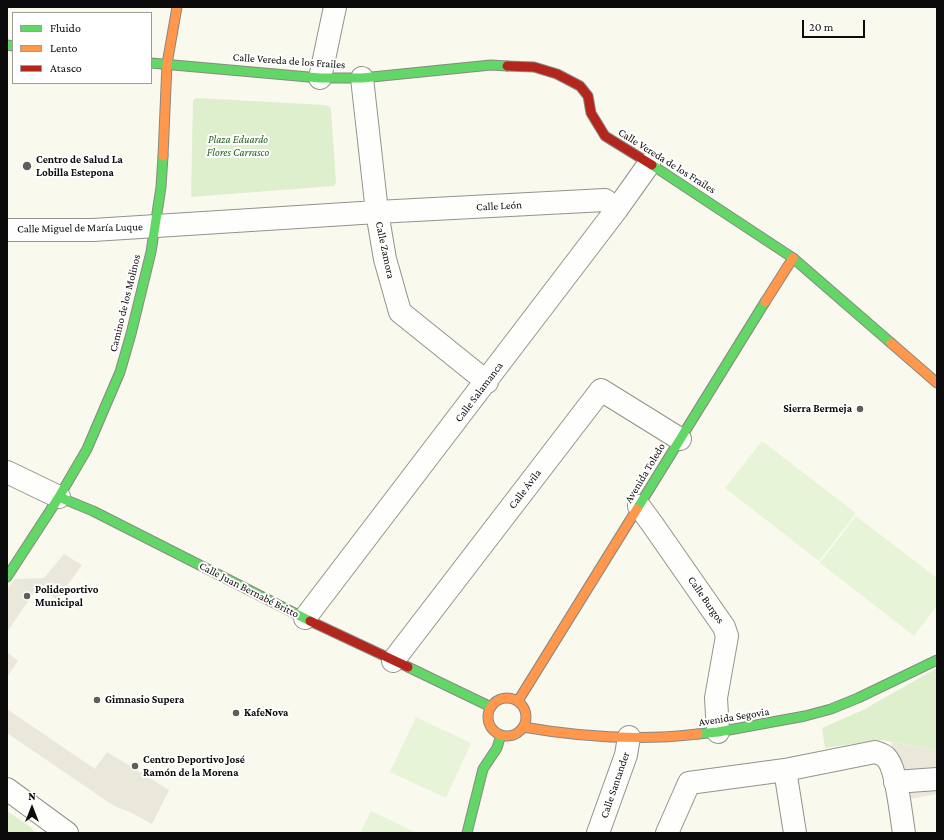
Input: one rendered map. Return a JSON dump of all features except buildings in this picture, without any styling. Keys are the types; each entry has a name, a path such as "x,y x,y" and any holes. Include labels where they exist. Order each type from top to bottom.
{"street":[{"name":"Camino de los Molinos","path":"7,577 59,497 86,449 120,372 132,334 149,260 161,187 167,64 177,7"},
{"path":"320,78 335,7"},
{"name":"Calle Vereda de los Frailes","path":"152,64 167,64 320,78 362,78 491,65 534,67 556,74 580,86 588,96 592,113 605,136 793,258 937,383"},
{"name":"Calle Zamora","path":"362,78 377,212 385,259 400,312 487,382"},
{"name":"Calle Salamanca","path":"306,618 487,382 649,164"},
{"name":"Calle León","path":"377,212 605,200 617,209"},
{"path":"154,227 377,212"},
{"name":"Calle Miguel de María Luque","path":"7,230 93,230 154,227"},
{"name":"Avenida Toledo","path":"518,701 793,258"},
{"name":"Calle Ávila","path":"393,661 601,390 680,439"},
{"name":"Calle Juan Bernabé Britto","path":"7,472 59,497 93,511 393,661 490,707"},
{"name":"Calle Burgos","path":"639,506 654,525 724,627 727,636 716,698 718,732"},
{"name":"Avenida Segovia","path":"523,727 564,734 662,738 718,732 778,722 831,709 858,698 937,660"},
{"path":"500,699 512,699 518,701 524,710 525,722 523,727 513,734 501,735 489,724 488,718 490,707 500,699"},
{"path":"467,833 483,769 497,748 501,735"},
{"name":"Calle Santander","path":"598,833 626,755 629,737"},
{"path":"667,833 689,783 784,770 875,752 884,754 889,760 895,782 904,833"},
{"path":"784,770 795,833"},
{"path":"895,782 937,779"},
{"path":"7,789 67,833"}],"green space":[{"name":"Plaza Eduardo Flores Carrasco","path":"197,98 325,105 330,107 336,183 334,186 191,197 193,100"},
{"path":"762,441 856,513 819,561 725,488"},
{"path":"856,516 937,578 937,606 914,636 820,563"},
{"path":"937,668 937,750 880,740 825,748 822,728 863,710"},
{"path":"416,717 471,743 446,798 390,772"},
{"path":"7,811 32,828 34,833 7,833"},
{"path":"371,811 417,833 360,833"}],"shaded area":[{"path":"64,554 82,565 57,600 38,587 7,632 7,589 15,579 44,578"},
{"path":"7,652 18,661 7,677"},
{"path":"7,709 95,769 107,752 169,790 152,824 130,812 114,806 7,733"},
{"path":"891,742 937,750 937,794 904,800"}],"traffic: fast":[{"path":"7,45 12,46"},
{"path":"152,63 320,78 362,78 491,65 507,66"},
{"path":"7,577 59,497 87,449 120,372 151,252 161,187 163,156"},
{"path":"652,165 793,258 891,343"},
{"path":"637,509 765,302"},
{"path":"59,497 93,511 310,621"},
{"path":"698,734 718,732 805,716 831,709 858,698 937,660"},
{"path":"408,667 491,707"},
{"path":"467,833 483,769 497,748 501,735"}],"traffic: slow":[{"path":"163,156 167,64 177,7"},
{"path":"765,302 793,258"},
{"path":"891,343 937,383"},
{"path":"518,701 637,509"},
{"path":"507,698 517,701 523,707 526,717 523,727 517,733 507,736 497,733 491,727 488,717 491,707 497,701 507,698"},
{"path":"523,727 610,737 654,737 698,734"}],"traffic: jam":[{"path":"507,66 534,67 557,74 580,86 588,96 591,113 605,136 652,165"},
{"path":"310,621 408,667"}],"place":[{"name":"Centro de Salud La Lobilla Estepona","path":"27,166"},
{"name":"Sierra Bermeja","path":"860,409"},
{"name":"Polideportivo Municipal","path":"27,596"},
{"name":"Gimnasio Supera","path":"97,700"},
{"name":"KafeNova","path":"236,713"},
{"name":"Centro Deportivo José Ramón de la Morena","path":"135,766"}]}
